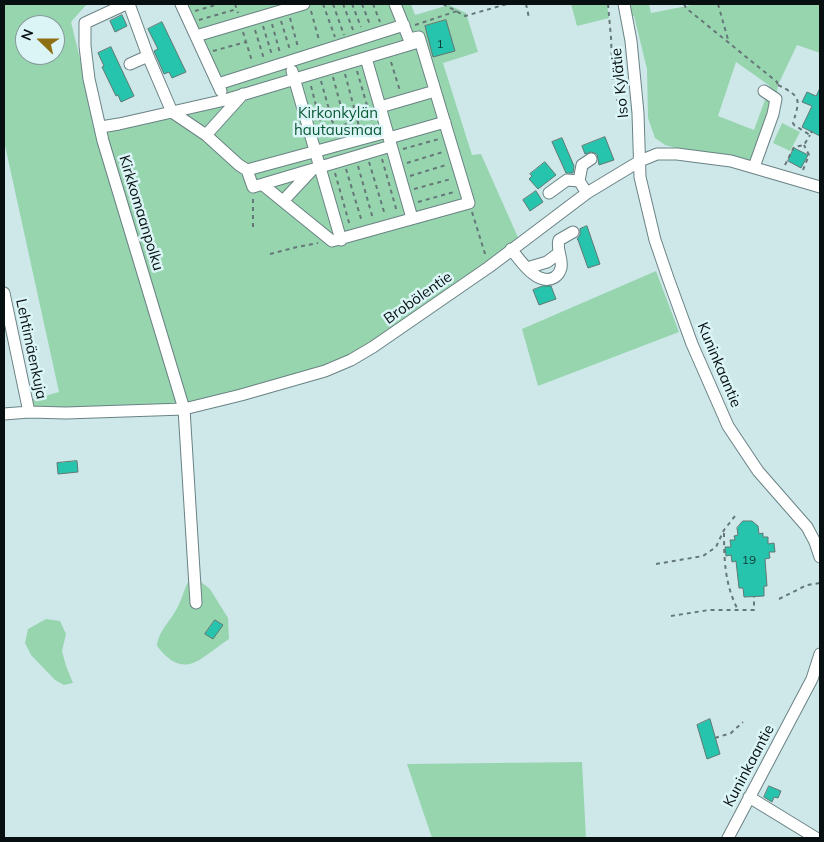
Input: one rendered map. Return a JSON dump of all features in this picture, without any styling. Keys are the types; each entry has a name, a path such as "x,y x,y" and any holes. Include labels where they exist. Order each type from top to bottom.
{"street":[{"name":"Kirkkomaanpolku","path":"128,4 85,23 85,46 88,71 103,141 184,409 196,603"},
{"path":"128,4 172,112 206,136 238,166 247,170 258,186 283,201 337,240 469,203 419,37"},
{"path":"181,4 225,100"},
{"path":"196,36 304,4"},
{"path":"395,4 409,39 419,37"},
{"name":"Iso Kylätie","path":"624,4 635,82 640,161"},
{"path":"218,84 404,26"},
{"path":"101,127 225,100 415,44 419,37"},
{"path":"130,64 148,56"},
{"path":"360,59 380,107 412,218"},
{"path":"289,63 321,151 317,168 337,240"},
{"path":"754,167 773,114 776,99 764,90"},
{"path":"380,107 435,91"},
{"path":"206,136 244,94"},
{"path":"258,186 379,149 390,142 445,122"},
{"path":"247,170 375,136 390,142"},
{"name":"Brobölentie","path":"4,414 184,409 316,373 352,360 488,267 586,193 640,161 657,154 666,153 730,161 820,187"},
{"path":"586,193 579,181 582,165 591,159"},
{"name":"Kuninkaantie","path":"640,161 640,177 655,240 692,344 728,426 758,471 807,527 820,557"},
{"path":"283,201 317,168"},
{"path":"549,193 567,180 579,181"},
{"path":"511,249 532,273 543,280 554,278 561,270 557,247 560,240 573,232"},
{"path":"527,268 546,262 559,253"},
{"name":"Lehtimäenkuja","path":"4,293 29,412"},
{"name":"Kuninkaantie","path":"728,838 808,687 820,654"},
{"path":"749,797 816,838"}],"path":[{"path":"195,11 219,4"},
{"path":"309,4 322,52"},
{"path":"323,4 361,40"},
{"path":"333,4 361,40"},
{"path":"343,4 361,40"},
{"path":"352,4 361,40"},
{"path":"361,40 362,4"},
{"path":"361,40 373,4"},
{"path":"443,4 465,16 507,4"},
{"path":"526,4 530,18"},
{"name":"Iso Kylätie","path":"608,4 613,86 617,100 630,119"},
{"path":"684,4 686,8 777,82 778,85 796,96 798,102 793,123 797,128 811,133 804,145 794,147 781,175"},
{"path":"718,4 728,43"},
{"path":"199,20 237,9"},
{"path":"419,37 415,24 457,11"},
{"path":"213,51 246,42 265,16"},
{"path":"264,60 265,16"},
{"path":"265,16 289,63"},
{"path":"265,16 289,63"},
{"path":"265,16 289,63"},
{"path":"265,16 289,63"},
{"path":"246,42 255,73"},
{"path":"388,52 403,100"},
{"path":"360,59 375,136"},
{"path":"342,65 351,143"},
{"path":"330,68 351,143"},
{"path":"313,73 351,143"},
{"path":"313,73 321,151"},
{"path":"613,86 623,84 624,91"},
{"path":"776,99 778,85"},
{"path":"390,142 449,136"},
{"path":"802,172 809,155 804,145"},
{"path":"379,149 400,222"},
{"path":"397,166 453,149"},
{"path":"361,155 388,225"},
{"path":"361,155 371,230"},
{"path":"343,160 371,230"},
{"path":"401,179 457,161"},
{"path":"332,164 353,236"},
{"path":"405,192 461,176"},
{"path":"253,227 258,186"},
{"path":"408,205 465,189"},
{"path":"469,203 488,267"},
{"path":"270,254 297,246 337,240"},
{"path":"656,564 703,556 716,547 724,530 736,516"},
{"path":"724,530 724,567 727,583 737,608"},
{"path":"779,598 807,585 820,583"},
{"path":"671,616 709,610 737,608 754,610 754,597"},
{"path":"715,738 731,734 743,722"}],"green space":[{"name":"Kirkonkylän hautausmaa","path":"4,4 87,4 71,22 97,128 223,97 178,4 411,4 415,15 449,5 466,13 478,52 443,63 472,155 481,154 520,242 351,360 184,409 29,412 27,401 59,392 4,141"},
{"path":"571,4 607,4 609,18 577,26"},
{"path":"624,4 649,4 651,13 697,4 820,4 820,53 797,45 778,85 776,99 753,161 730,155 684,150 665,145 655,138 648,118 647,69 634,16 627,17","holes":["736,62 770,86 754,130 718,116"]},
{"path":"782,123 800,132 790,151 773,143"},
{"path":"656,271 679,332 538,386 522,329"},
{"path":"193,576 210,589 228,618 229,639 201,659 184,665 176,663 167,657 157,646 160,635"},
{"path":"46,619 60,621 66,634 62,651 73,683 64,685 55,680 31,655 25,643 28,629"},
{"path":"582,762 586,838 432,838 407,764"}],"building":[{"path":"122,15 127,26 115,32 110,21"},
{"path":"446,20 455,51 433,57 425,26"},
{"path":"162,22 186,72 172,78 169,72 164,74 154,51 158,49 148,29"},
{"path":"111,47 134,96 121,102 118,95 116,96 102,67 104,66 98,53"},
{"path":"820,88 820,136 802,127 812,106 802,102 807,92 816,96"},
{"path":"605,137 614,160 599,165 597,154 591,152 585,154 582,146"},
{"path":"562,138 574,166 573,173 566,173 552,142"},
{"path":"794,148 808,155 801,168 788,161"},
{"path":"545,162 556,175 538,189 529,179 532,176 530,174"},
{"path":"536,191 543,202 530,211 523,200"},
{"path":"587,226 600,264 588,268 577,239 580,235 580,229"},
{"path":"543,286 551,286 556,299 539,305 533,290"},
{"path":"77,461 78,472 58,474 57,463"},
{"path":"743,521 752,521 758,526 759,534 763,533 763,537 768,537 768,544 774,543 775,552 769,552 770,558 765,559 767,586 764,586 764,596 744,597 743,588 739,588 736,561 732,562 731,555 726,556 725,547 731,547 730,540 735,540 734,536 738,535 737,528"},
{"path":"215,620 223,625 213,639 205,634"},
{"path":"710,719 720,754 707,759 697,725"},
{"path":"769,786 781,791 778,798 774,797 772,802 764,797"}]}
